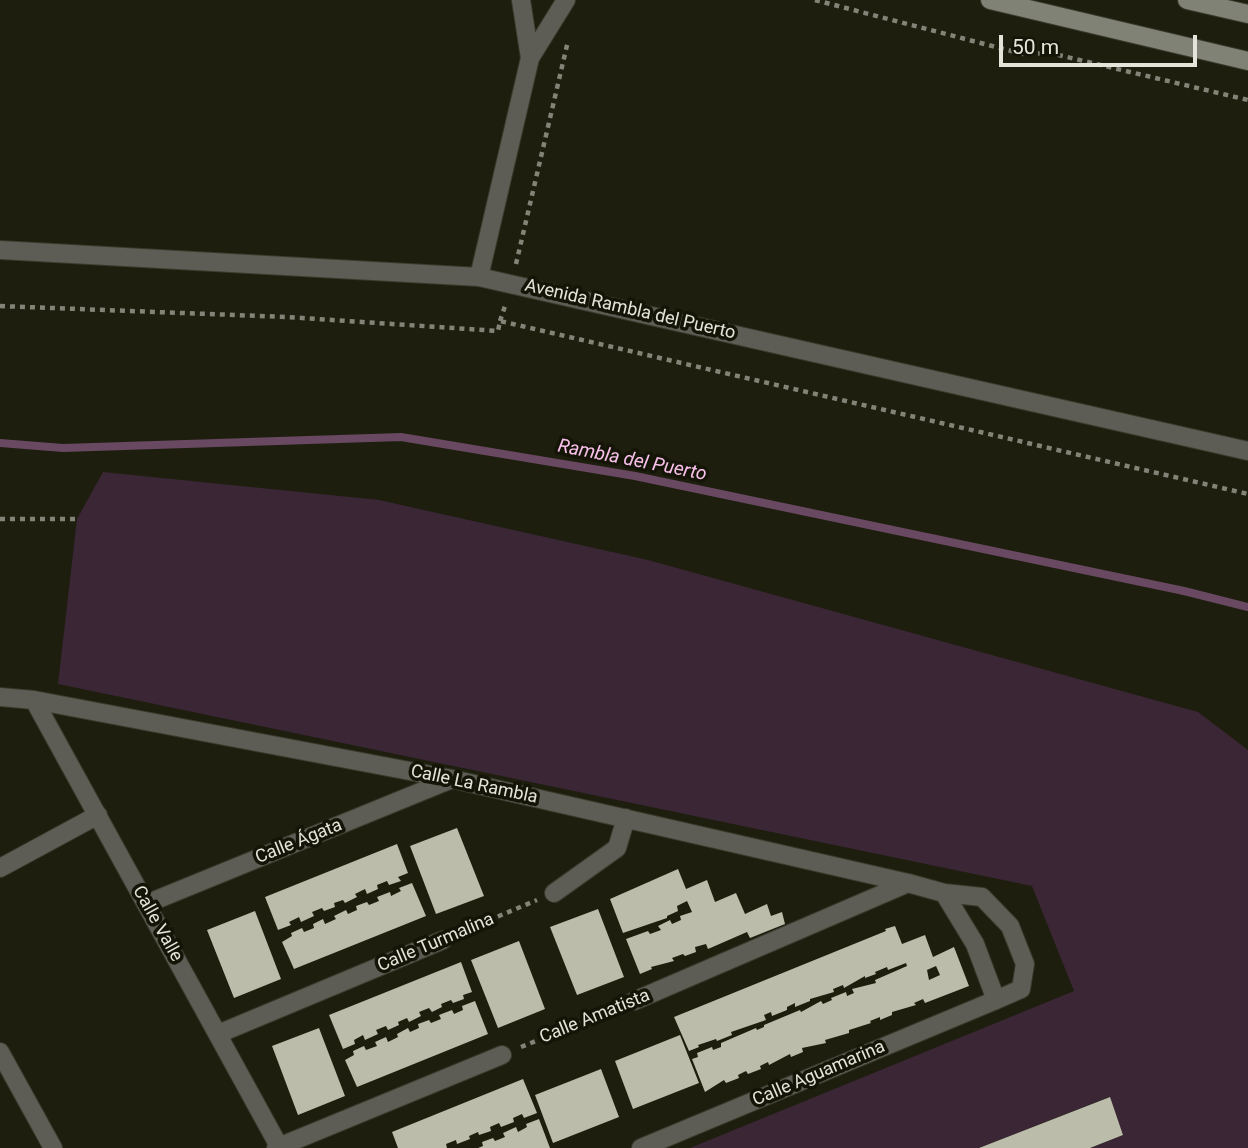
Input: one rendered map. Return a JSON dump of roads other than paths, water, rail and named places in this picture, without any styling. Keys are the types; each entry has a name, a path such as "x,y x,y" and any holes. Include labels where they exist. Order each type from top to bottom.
{"street":[{"path":"521,0 530,58"},
{"path":"478,277 530,58 566,0"},
{"path":"990,0 1248,61"},
{"path":"1187,0 1248,14"},
{"name":"Avenida Rambla del Puerto","path":"0,250 478,277 1248,451"},
{"name":"Calle La Rambla","path":"0,696 34,700 452,779 944,893 982,897 1010,926 1025,964 1021,989 996,1000"},
{"name":"Calle Valle","path":"34,700 278,1147"},
{"name":"Calle Ágata","path":"146,904 452,779"},
{"path":"0,868 98,815"},
{"path":"554,893 617,848 625,818"},
{"name":"Calle Amatista","path":"634,1001 908,883"},
{"path":"944,893 975,944 996,1000"},
{"name":"Calle Turmalina","path":"218,1034 443,940"},
{"name":"Calle Aguamarina","path":"641,1148 996,1000"},
{"path":"0,1052 53,1148"},
{"path":"278,1147 502,1055"}],"waterway":[{"name":"Rambla del Puerto","path":"0,443 63,448 401,437 635,476 1184,591 1248,607"}]}
